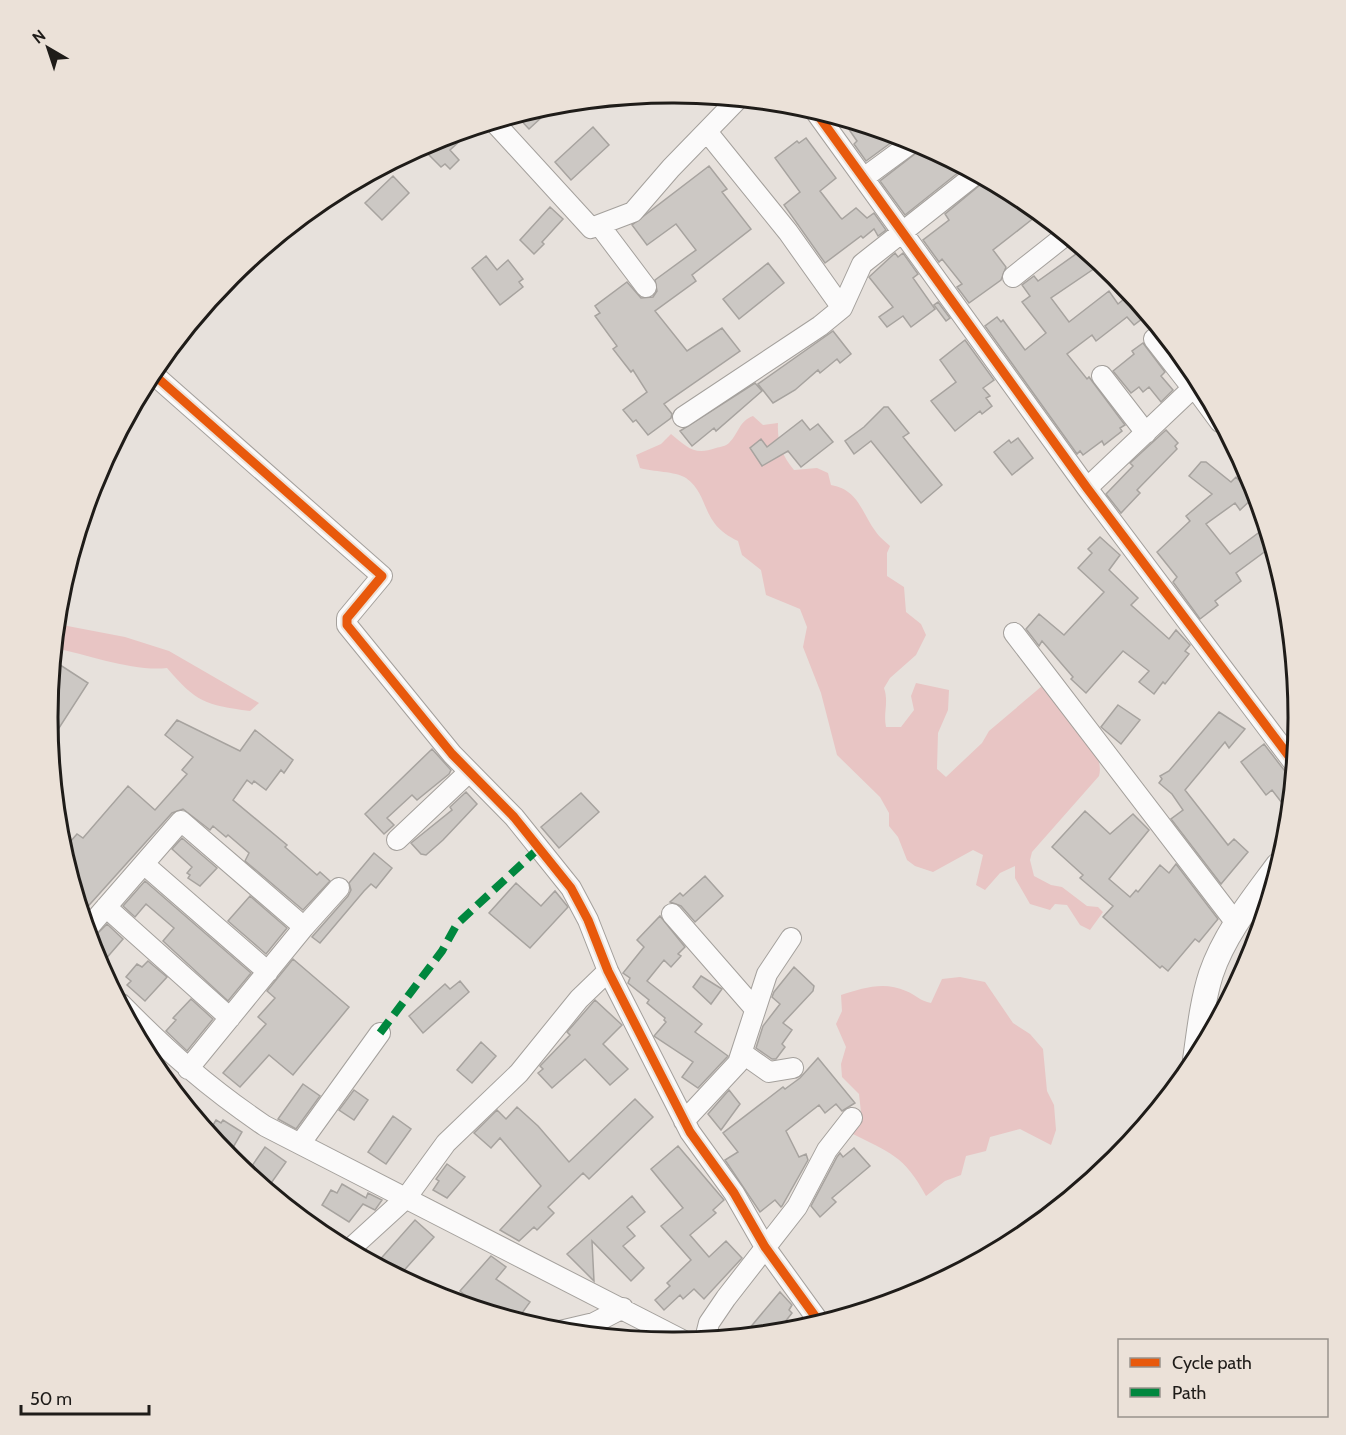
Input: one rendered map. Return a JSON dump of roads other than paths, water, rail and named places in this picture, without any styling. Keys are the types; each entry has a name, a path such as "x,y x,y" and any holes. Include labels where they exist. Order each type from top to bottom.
{"main road":[{"path":"1200,1033 1211,974 1236,923 1265,883"}],"street":[{"path":"596,227 633,212 671,168 708,133 732,106"},
{"path":"826,123 1087,488 1286,754"},
{"path":"500,128 596,227 645,287"},
{"path":"708,133 788,232 842,308"},
{"path":"865,177 904,148"},
{"path":"683,417 820,326 842,308 862,264 969,179"},
{"path":"1013,277 1060,240"},
{"path":"1154,339 1173,360"},
{"path":"1102,376 1146,433"},
{"path":"160,380 382,576 347,618 347,626 469,772 514,817 571,888 588,920 608,971 701,1151 734,1193 765,1247 814,1315"},
{"path":"1087,488 1192,389"},
{"path":"1014,633 1236,923"},
{"path":"397,840 469,772"},
{"path":"93,922 145,865 181,820 304,927"},
{"path":"145,865 268,972"},
{"path":"188,1070 304,927 339,888"},
{"path":"106,907 230,1018"},
{"path":"672,914 755,1009"},
{"path":"684,1121 729,1076 742,1053 767,974 791,938"},
{"path":"356,1244 406,1198 446,1143 519,1073 579,999 608,971"},
{"path":"140,1022 212,1090 265,1126 667,1332"},
{"path":"300,1144 380,1033"},
{"path":"742,1053 769,1072 793,1068"},
{"path":"707,1331 709,1323 726,1298 797,1207 827,1150 852,1118"},
{"path":"584,1325 594,1323 623,1308"}]}
